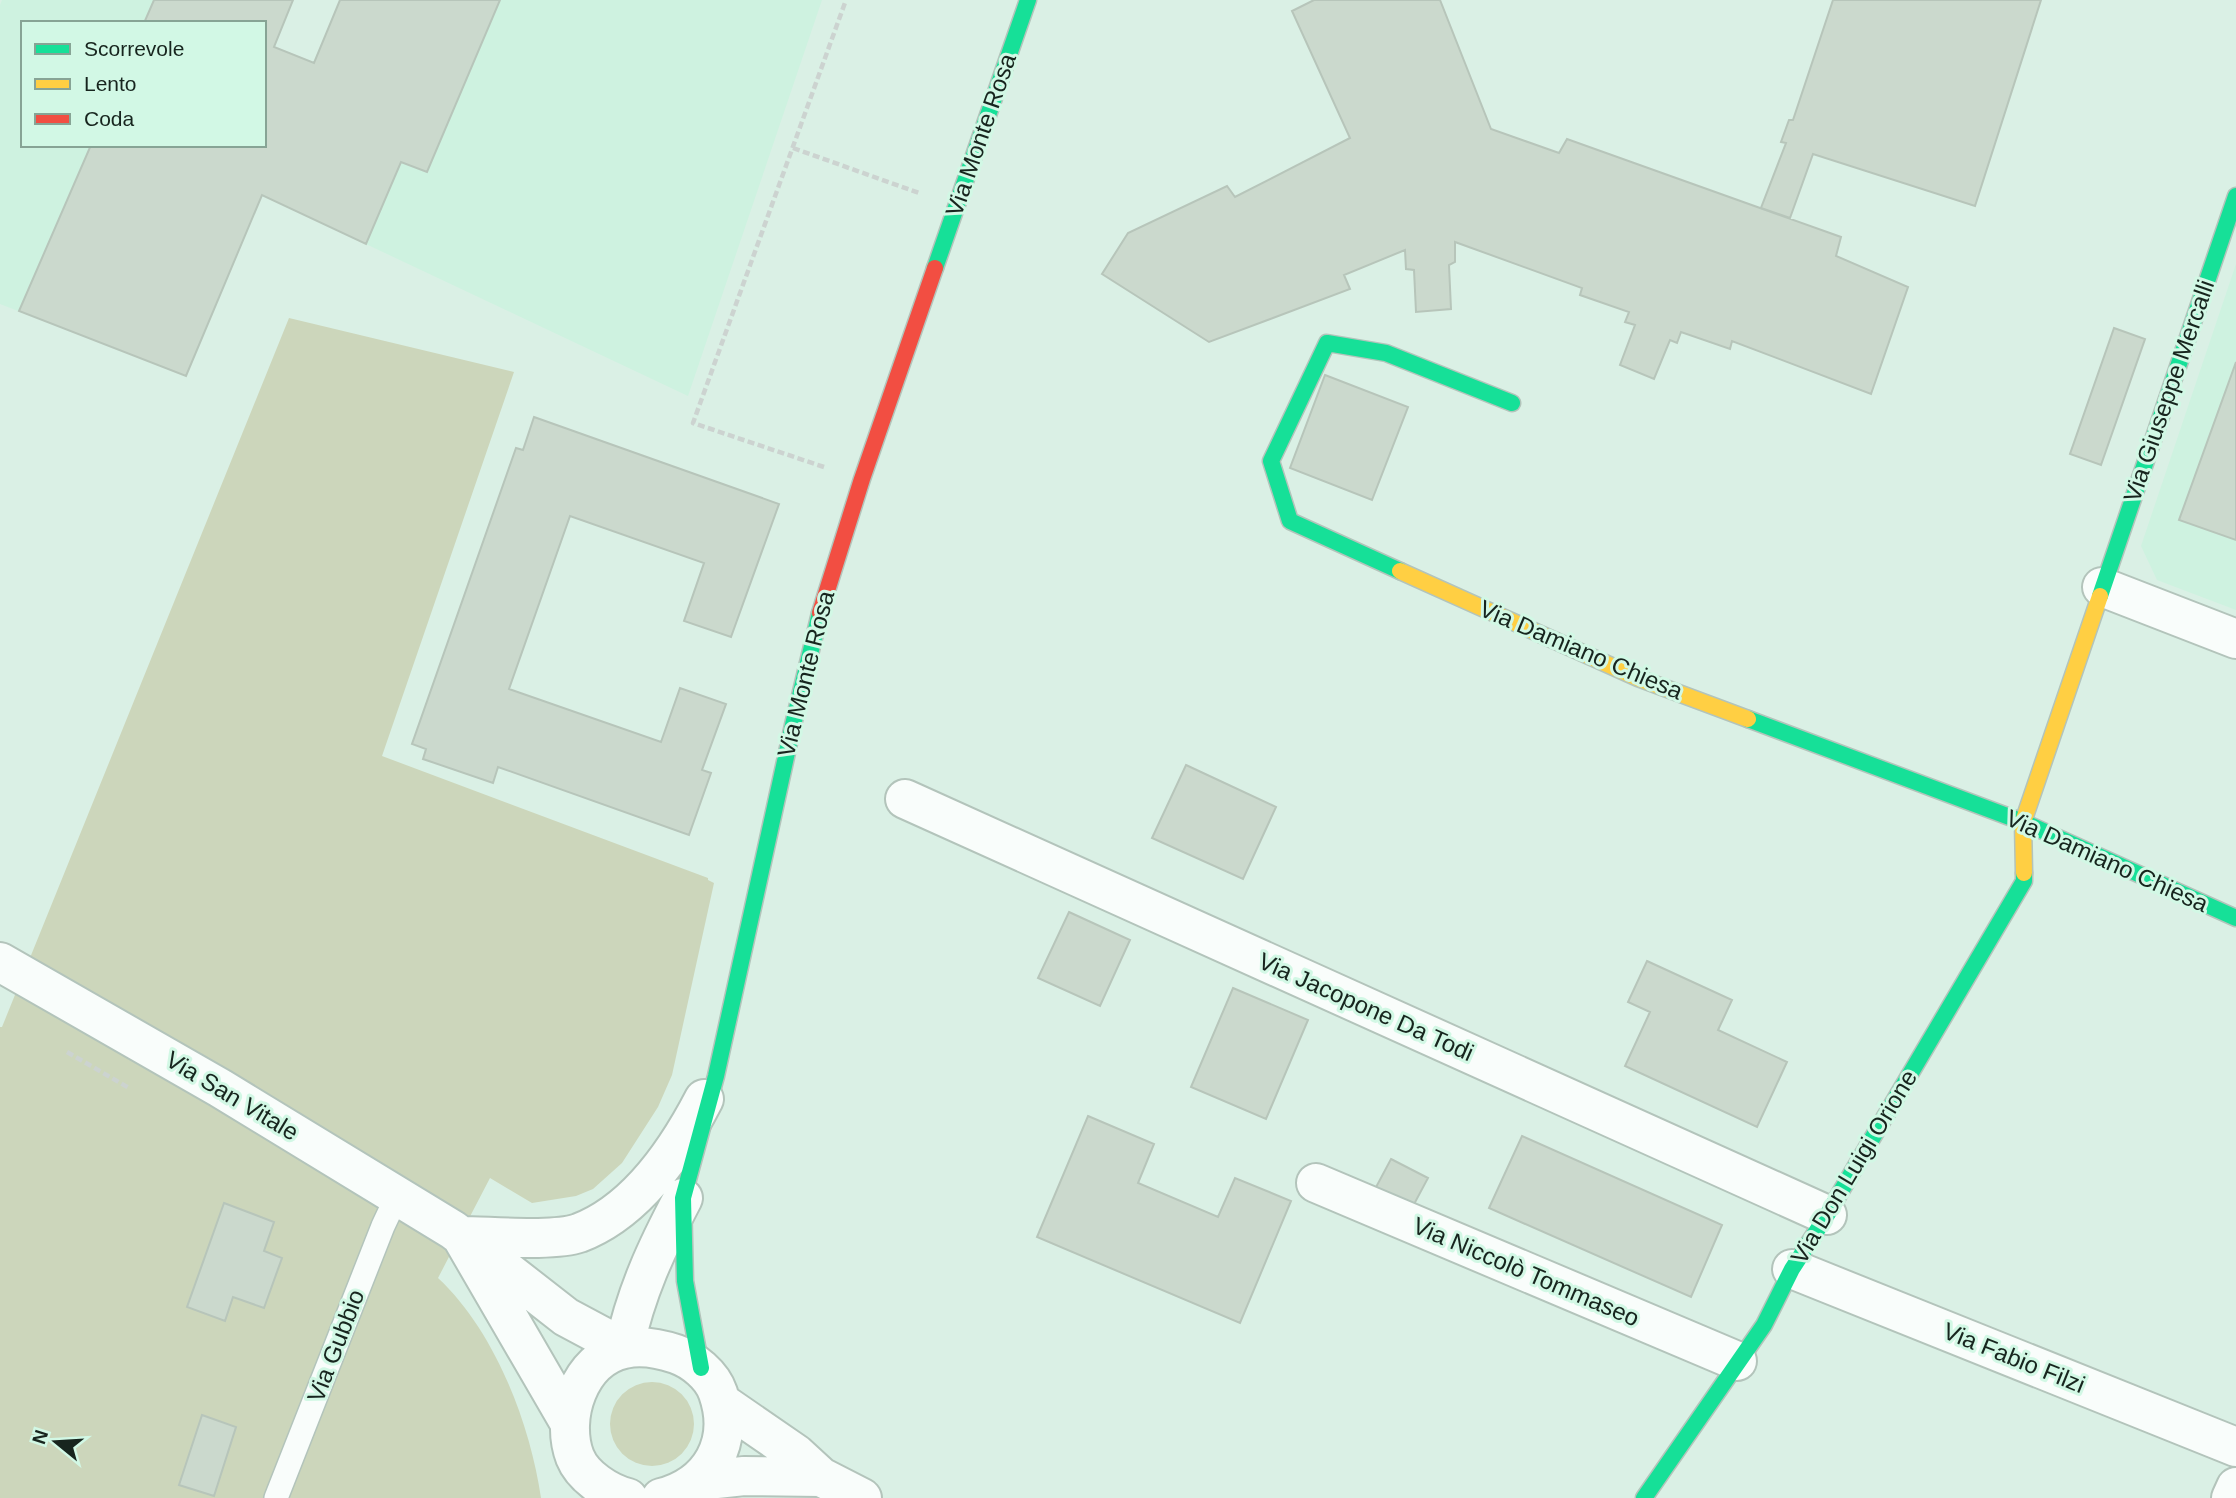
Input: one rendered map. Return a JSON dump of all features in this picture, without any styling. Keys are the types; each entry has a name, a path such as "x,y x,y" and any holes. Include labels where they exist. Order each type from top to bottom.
{"street":[{"name":"Via Monte Rosa","path":"701,1368 685,1281 683,1198 716,1076 793,725 827,587 1028,0"},
{"name":"Via Giuseppe Mercalli","path":"2023,822 2236,195"},
{"name":"Via Damiano Chiesa","path":"1512,403 1386,354 1327,343 1271,461 1290,521 1638,678 2023,822 2236,918"},
{"path":"2102,587 2236,639"},
{"name":"Via Jacopone Da Todi","path":"905,799 1827,1215"},
{"name":"Via Don Luigi Orione","path":"1644,1498 1764,1325 1791,1269 1827,1215 2024,881 2023,822"},
{"name":"Via San Vitale","path":"0,962 398,1194 498,1262 566,1317 624,1349"},
{"path":"461,1236 535,1237 578,1233 617,1212 646,1186 669,1156 691,1123 716,1076"},
{"name":"Via Niccolò Tommaseo","path":"1316,1183 1737,1361"},
{"path":"624,1349 634,1306 645,1275 683,1198"},
{"name":"Via San Vitale","path":"461,1236 569,1422"},
{"name":"Via Fabio Filzi","path":"1791,1269 2236,1447"},
{"path":"584,1498 569,1422 570,1408 591,1369 608,1356 624,1349 662,1350 680,1356 701,1368 717,1388 725,1412 722,1438 715,1461 678,1493"},
{"path":"722,1403 796,1454 821,1477 862,1498"},
{"path":"575,1460 603,1487 628,1498"},
{"path":"678,1493 744,1476 821,1477"},
{"path":"2231,1498 2236,1487"}],"lane":[{"name":"Via Gubbio","path":"276,1498 398,1194"}],"path":[{"path":"836,471 693,423 846,0"},
{"path":"793,148 956,206"}],"shaded area":[{"path":"2,0 293,0 274,47 313,63 340,0 822,0 688,396 262,195 186,376 0,304"},
{"path":"2236,264 2236,610 2157,580 2141,546"},
{"path":"289,318 514,372 382,756 708,878 714,883 672,1075 658,1107 622,1163 593,1189 576,1196 532,1203 490,1178 438,1278 476,1324 506,1379 528,1439 541,1498 0,1498 0,1027"},
{"path":"644,1382 660,1382 676,1389 687,1400 694,1416 691,1440 682,1454 660,1466 644,1466 628,1459 617,1448 610,1432 610,1416 617,1400 628,1389"}],"building":[{"path":"154,0 293,0 274,47 314,63 340,0 500,0 427,172 401,162 366,244 262,195 186,376 19,311 90,147 266,147 266,21 145,21"},
{"path":"1314,0 1440,0 1491,129 1559,153 1567,139 1841,237 1836,256 1908,287 1871,394 1732,341 1730,349 1681,332 1677,343 1670,340 1654,379 1620,365 1635,325 1625,322 1629,312 1580,295 1582,288 1455,242 1455,262 1449,265 1451,309 1416,312 1414,270 1406,269 1405,250 1344,275 1350,289 1209,342 1102,274 1128,233 1227,186 1235,197 1350,138 1292,11"},
{"path":"1833,0 2041,0 1975,206 1813,154 1790,218 1761,208 1786,143 1781,142 1789,120 1793,120"},
{"path":"2114,328 2145,339 2101,465 2070,454"},
{"path":"2236,362 2236,540 2179,520"},
{"path":"1325,375 1408,407 1372,500 1290,468"},
{"path":"534,417 779,504 731,637 684,621 704,563 570,516 509,689 661,742 680,688 726,704 702,770 711,773 689,835 498,767 493,783 423,759 426,749 412,744 516,448 523,450"},
{"path":"1186,765 1276,807 1243,879 1152,838"},
{"path":"1069,912 1130,940 1100,1006 1038,978"},
{"path":"1647,961 1732,1000 1718,1030 1787,1062 1757,1127 1625,1066 1650,1012 1628,1002"},
{"path":"1233,988 1308,1020 1266,1119 1191,1087"},
{"path":"1088,1116 1154,1144 1138,1183 1218,1217 1235,1178 1291,1201 1240,1323 1037,1237"},
{"path":"1522,1136 1722,1225 1691,1297 1489,1208"},
{"path":"1391,1159 1428,1178 1412,1208 1375,1189"},
{"path":"224,1203 274,1222 264,1251 282,1258 264,1308 233,1297 225,1321 187,1307"},
{"path":"202,1415 236,1427 214,1496 179,1485"}],"traffic: fast":[{"path":"935,268 1028,0"},
{"path":"2100,596 2236,196"},
{"path":"1400,571 1290,521 1271,461 1327,343 1386,353 1512,403"},
{"path":"701,1368 685,1281 683,1198 716,1076 820,613"},
{"path":"1748,719 2023,822 2236,918"},
{"path":"1644,1498 1764,1325 1792,1269 1827,1215 2024,881 2024,873"}],"traffic: slow":[{"path":"1400,571 1638,678 1748,719"},
{"path":"2024,873 2023,822 2100,596"}],"traffic: jam":[{"path":"820,613 862,479 935,268"}]}
